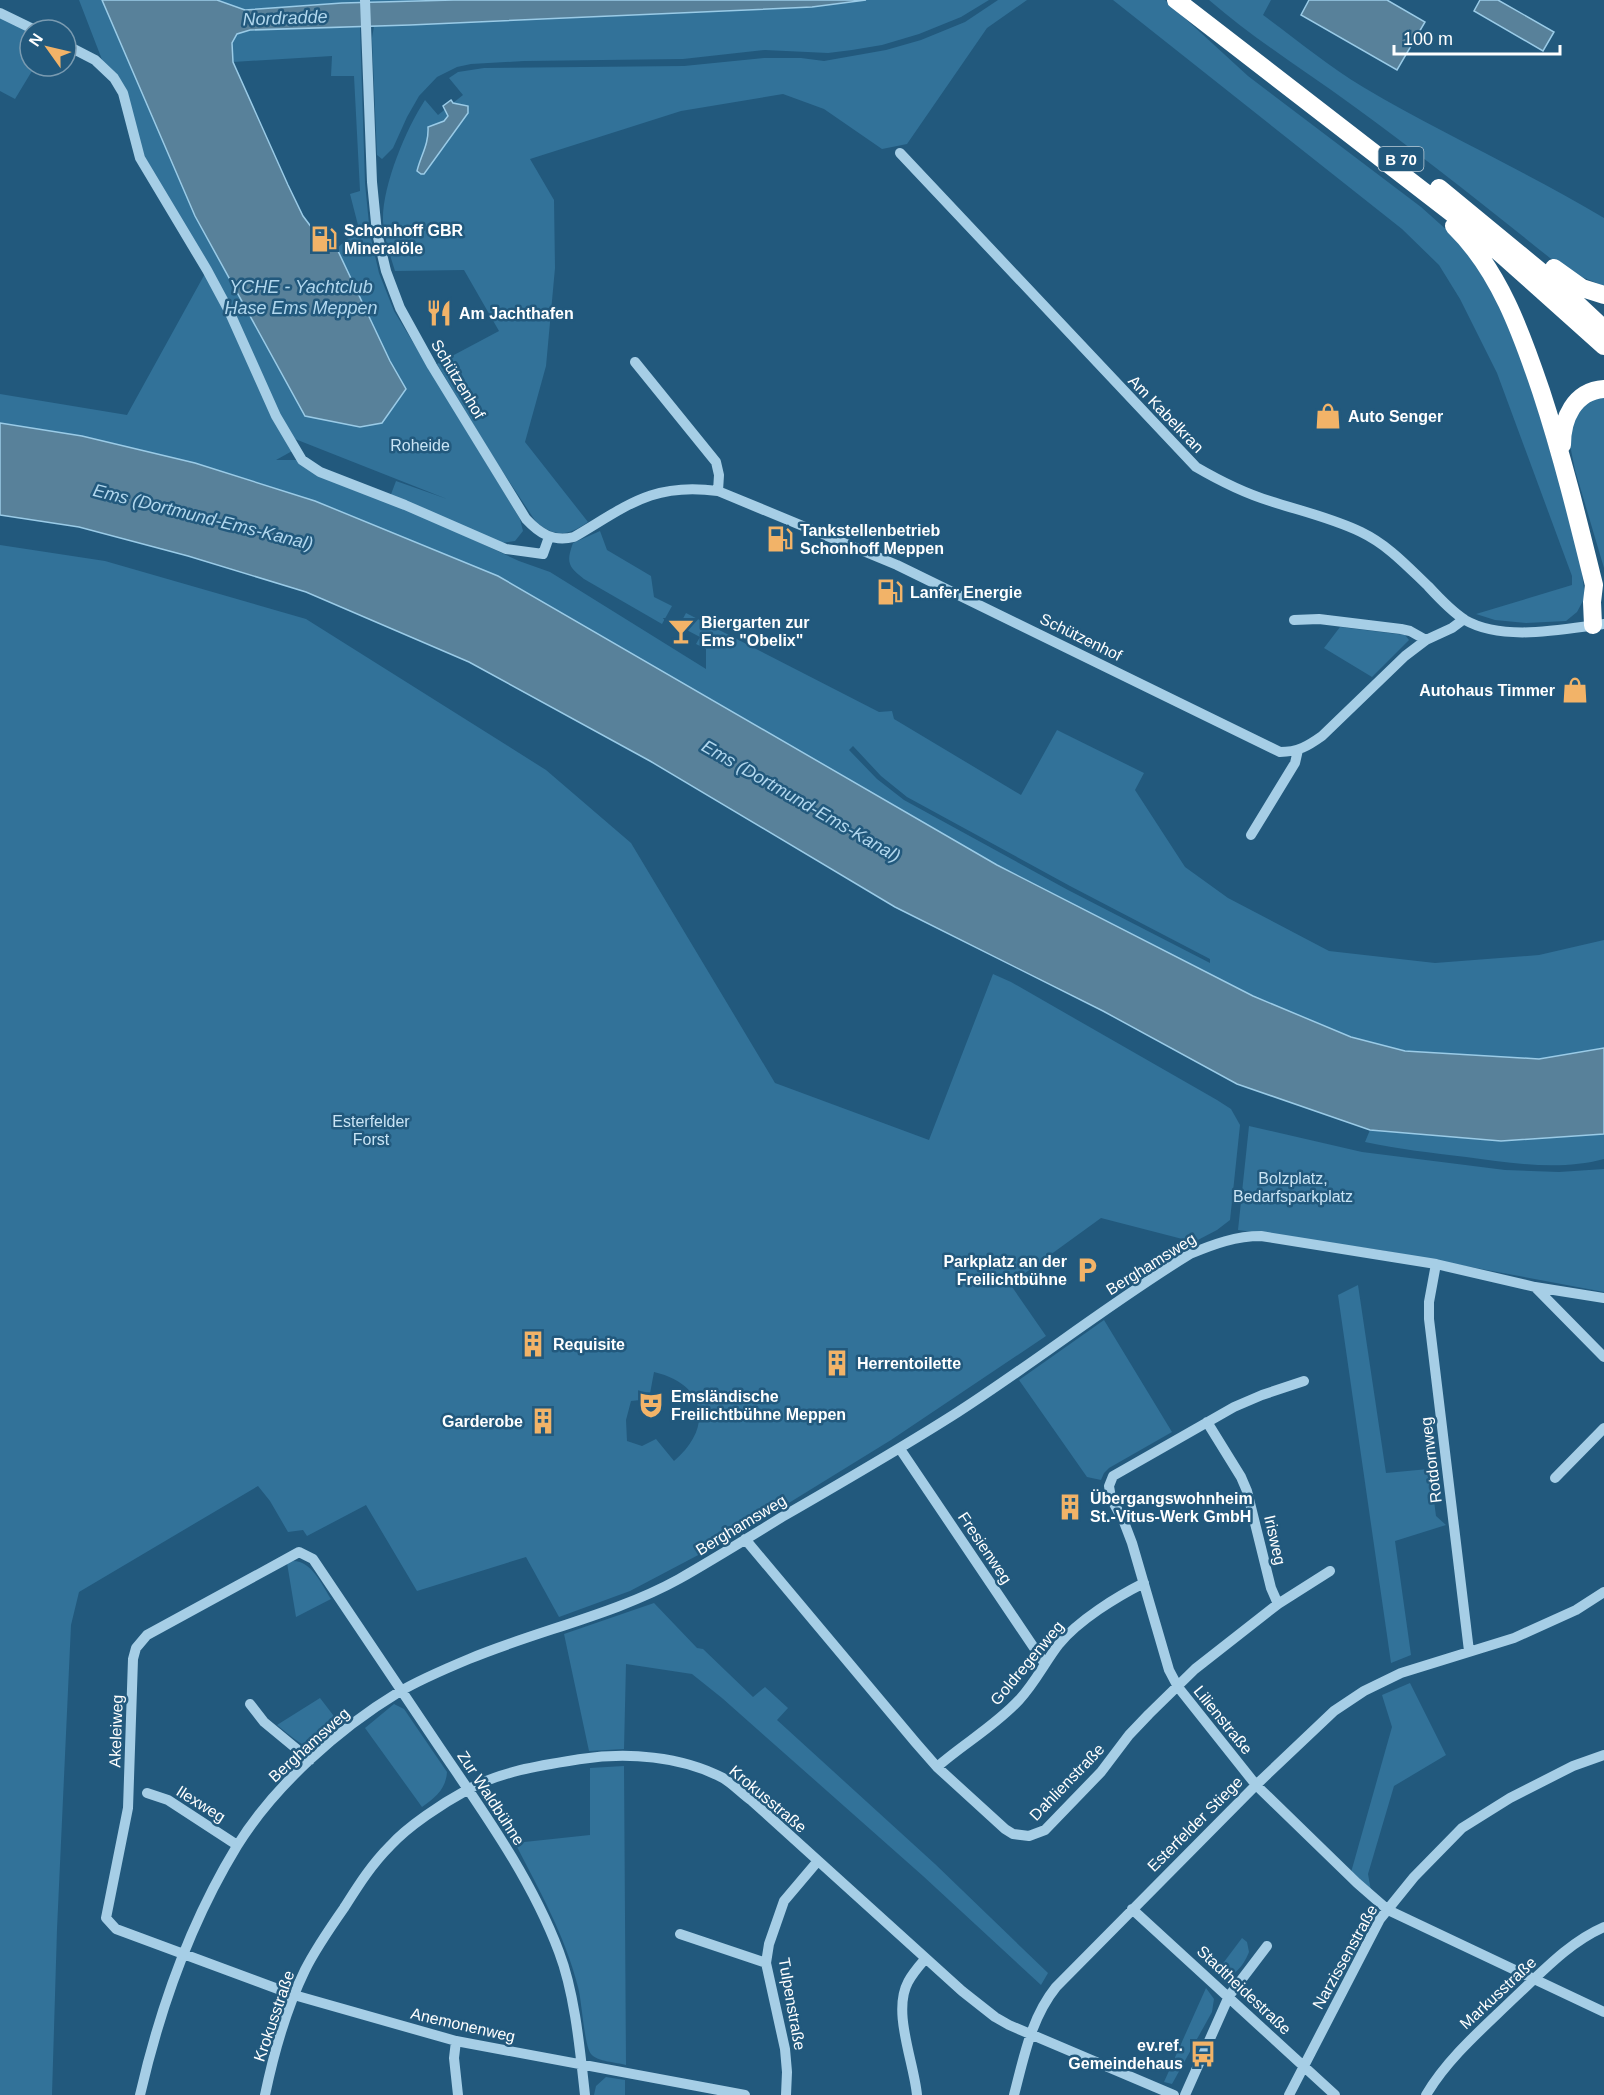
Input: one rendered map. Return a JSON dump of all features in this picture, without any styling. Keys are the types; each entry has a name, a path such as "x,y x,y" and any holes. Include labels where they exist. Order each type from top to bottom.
{"highway":[{"name":"B 70","path":"1176,0 1435,200 1500,253 1604,346"},
{"name":"B 70","path":"1195,0 1463,206 1558,286 1604,329"},
{"path":"1435,200 1440,213 1460,231 1496,281 1528,352 1563,462 1599,593 1592,602 1599,624"},
{"path":"1513,247 1534,250 1564,277 1582,288 1604,295"},
{"path":"1563,462 1562,432 1569,411 1584,395 1596,389 1604,389"}],"street":[{"name":"Schützenhof","path":"365,0 372,182 377,233 386,272 400,308 432,366 526,519 535,528 549,537 562,540 574,537 640,498 687,488 718,491 905,569 1270,748 1280,752 1298,750"},
{"path":"0,14 18,22"},
{"path":"78,51 95,60 114,78 123,93 140,158 229,311 276,416 302,460 321,472 405,505 506,549 543,554 549,537"},
{"name":"Am Kabelkran","path":"900,153 1196,467 1222,483 1247,493 1333,520 1363,532 1398,556 1446,605 1464,619"},
{"path":"634,362 716,462 719,475 718,491"},
{"path":"1294,620 1319,619 1401,629 1410,631 1425,640"},
{"path":"1251,836 1295,763 1298,750 1308,746 1322,735 1425,640 1452,628 1464,619 1478,626 1515,632 1550,632 1599,624"},
{"name":"Berghamsweg","path":"140,2095 158,2026 183,1954 206,1903 237,1845 273,1799 310,1760 370,1711 401,1691 472,1658 636,1600 676,1580 956,1414 1191,1254 1212,1244 1245,1236 1261,1236 1436,1264 1535,1287 1604,1298"},
{"name":"Rotdornweg","path":"1436,1264 1429,1302 1429,1318 1468,1652"},
{"path":"1535,1287 1604,1357"},
{"name":"Lilienstraße","path":"1304,1381 1262,1395 1207,1422 1113,1476 1109,1486 1111,1498 1132,1543 1169,1670 1178,1687 1256,1785 1388,1910 1604,2012"},
{"name":"Irisweg","path":"1207,1422 1241,1477 1247,1491 1271,1588 1278,1604"},
{"path":"1555,1478 1604,1428"},
{"name":"Fresienweg","path":"900,1449 1045,1664"},
{"name":"Dahlienstraße","path":"745,1539 938,1767 1005,1829 1013,1834 1029,1836 1045,1830 1084,1790 1136,1728 1195,1669 1278,1604 1330,1571"},
{"name":"Zur Waldbühne","path":"299,1552 313,1559 503,1842 545,1918 560,1953 568,1980 585,2095"},
{"name":"Akeleiweg","path":"183,1954 116,1929 106,1918 128,1808 135,1652 147,1635 299,1552"},
{"name":"Goldregenweg","path":"938,1767 1019,1700 1061,1642 1078,1626 1121,1594 1144,1583"},
{"name":"Esterfelder Stiege","path":"1014,2095 1030,2034 1041,2007 1056,1987 1256,1785 1334,1711 1364,1691 1401,1673 1514,1638 1576,1610 1604,1592"},
{"path":"250,1704 264,1722 310,1760"},
{"name":"Narzissenstraße","path":"1289,2095 1380,1919 1414,1877 1462,1828 1510,1798 1573,1766 1604,1755"},
{"name":"Krokusstraße","path":"265,2095 294,1995 318,1947 370,1868 391,1844 417,1823 468,1790 507,1774 562,1762 625,1756 668,1760 696,1767 725,1779 925,1959 995,2017 1174,2095"},
{"name":"Ilexweg","path":"147,1794 168,1800 237,1845"},
{"name":"Tulpenstraße","path":"786,2095 788,2072 766,1963 769,1944 784,1901 817,1862"},
{"name":"Stadtheidestraße","path":"1132,1909 1335,2095"},
{"name":"Markusstraße","path":"1426,2095 1462,2048 1533,1980 1570,1947 1604,1927"},
{"path":"680,1934 766,1963"},
{"path":"1185,2095 1229,1996 1267,1946"},
{"name":"Anemonenweg","path":"183,1954 294,1995 456,2041 745,2095"},
{"path":"917,2095 902,2012 903,1997 908,1982 925,1959"},
{"path":"456,2041 454,2058 458,2095"}],"green space":[{"name":"Roheide","path":"79,0 102,0 195,216 305,416 406,389 336,249 359,229 350,194 360,191 354,76 331,76 332,56 233,62 232,43 237,34 249,30 360,27 365,183 370,234 379,273 394,311 520,519 523,531 515,541 502,543 390,497 396,481 447,499 295,439 294,450 276,460 302,460 519,561 550,572 706,669 706,649 696,644 700,637 679,626 686,613 879,712 892,711 894,719 1021,795 1057,730 1144,773 1135,790 1185,867 1228,898 1329,951 1435,963 1539,955 1604,940 1604,1048 1539,1059 1405,1051 1351,1037 1253,996 997,865 498,576 315,501 195,463 82,436 0,423 0,394 127,415 207,270 140,158 123,93 106,70","holes":["853,746 881,776 907,797 1210,959 1210,963 1068,890 904,800 877,779 849,750"]},
{"path":"217,0 453,0 342,3 245,10"},
{"path":"866,0 989,0 961,17 919,34 882,45 852,50 828,53 765,50 683,59 524,61 457,67 437,77 419,96 393,148 382,159 377,155 372,38 374,26 812,7"},
{"path":"998,0 1027,0 987,28 907,144 882,149 824,109 783,94 681,111 530,159 554,200 555,268 546,366 525,442 588,522 574,530 556,533 536,522 495,460 437,364 499,331 464,270 395,271 388,246 383,221 386,191 403,142 425,100 438,115 463,95 449,78 458,72 484,68 684,66 764,58 801,58 824,61 886,50 921,40 965,22"},
{"path":"1113,0 1165,0 1248,76 1421,207 1468,252 1502,308 1522,355 1560,485 1581,566 1585,597 1577,612 1566,621 1526,623 1495,620 1476,614 1572,585 1572,576 1497,373 1460,299 1439,265 1402,229"},
{"path":"1209,0 1271,0 1263,15 1350,79 1604,218 1604,286 1577,275 1550,258 1402,142 1261,41"},
{"path":"0,13 18,23 18,78 28,78 15,99 0,91"},
{"path":"1604,394 1604,568 1575,470 1569,440 1574,417 1586,402"},
{"path":"600,531 607,550 651,576 654,597 672,606 662,624 584,579 570,564 573,543"},
{"name":"Esterfelder Forst","path":"0,545 105,561 306,619 546,770 631,843 775,1083 929,1140 993,974 1011,982 1231,1109 1240,1125 1230,1220 1194,1242 1101,1218 1010,1284 1046,1336 891,1440 740,1533 630,1591 559,1617 526,1557 417,1591 366,1505 307,1536 303,1530 288,1532 270,1501 258,1486 79,1592 71,1625 52,2095 0,2095","holes":["654,1372 685,1386 694,1396 699,1421 687,1448 674,1461 656,1439 642,1446 627,1441 626,1420 631,1401 649,1399"]},
{"path":"1340,627 1405,635 1409,640 1372,677 1324,648"},
{"name":"Bolzplatz, Bedarfsparkplatz","path":"1249,1126 1362,1152 1505,1170 1559,1172 1604,1169 1604,1292 1380,1250 1238,1230"},
{"path":"1370,1130 1501,1141 1604,1134 1604,1159 1570,1165 1500,1162 1365,1142"},
{"path":"1358,1285 1386,1473 1439,1468 1431,1478 1436,1516 1446,1525 1395,1541 1411,1655 1391,1663 1338,1295"},
{"path":"1104,1320 1172,1432 1109,1468 1101,1480 1087,1477 1019,1380"},
{"path":"300,1562 311,1569 331,1599 296,1617 287,1563"},
{"path":"654,1603 697,1648 703,1649 753,1697 765,1687 788,1708 777,1720 935,1864 1048,1973 1041,1985 923,1876 692,1674 626,1664 624,1749 589,1751 564,1634"},
{"path":"1410,1683 1446,1755 1394,1786 1368,1874 1372,1896 1350,1876 1392,1727 1382,1695"},
{"path":"320,1698 340,1724 321,1740 314,1744 303,1744 277,1725"},
{"path":"394,1704 404,1709 447,1772 439,1792 422,1807 365,1728"},
{"path":"624,1766 626,2065 603,2060 591,2054 573,1968 551,1913 515,1843 590,1835 590,1768"},
{"path":"1242,1938 1247,1942 1249,1952 1244,1962 1231,1975 1226,1977 1215,1974"},
{"path":"1206,1988 1214,1999 1212,2012 1172,2084 1164,2082"},
{"path":"606,2077 625,2080 625,2095 594,2095 596,2086"}],"water":[{"name":"YCHE - Yachtclub Hase Ems Meppen","path":"102,0 217,0 245,10 342,3 454,0 866,0 812,7 250,30 237,34 232,43 233,62 288,185 303,216 312,228 318,229 330,249 334,246 338,251 390,361 406,389 382,423 360,427 305,416 195,216"},
{"path":"1309,0 1387,0 1425,22 1397,70 1301,15"},
{"path":"1480,0 1498,0 1554,32 1543,51 1474,11"},
{"path":"451,100 453,103 468,106 468,113 424,174 421,174 417,171 426,144 428,127 444,121 448,116 443,106"},
{"name":"Ems (Dortmund-Ems-Kanal)","path":"0,423 82,436 195,463 315,501 498,576 997,865 1253,996 1351,1037 1405,1051 1539,1059 1604,1048 1604,1134 1501,1141 1370,1130 1237,1084 1103,1011 895,907 650,761 469,662 306,592 188,556 79,527 0,515"}],"place":[{"name":"Schonhoff GBR Mineralöle","path":"324,239"},
{"name":"Am Jachthafen","path":"439,313"},
{"name":"Auto Senger","path":"1328,416"},
{"name":"Tankstellenbetrieb Schonhoff Meppen","path":"780,539"},
{"name":"Lanfer Energie","path":"890,592"},
{"name":"Biergarten zur Ems \"Obelix\"","path":"681,631"},
{"name":"Autohaus Timmer","path":"1575,690"},
{"name":"Parkplatz an der Freilichtbühne","path":"1087,1270"},
{"name":"Requisite","path":"533,1344"},
{"name":"Herrentoilette","path":"837,1363"},
{"name":"Emsländische Freilichtbühne Meppen","path":"651,1405"},
{"name":"Garderobe","path":"543,1421"},
{"name":"Übergangswohnheim St.-Vitus-Werk GmbH","path":"1070,1507"},
{"name":"ev.ref. Gemeindehaus","path":"1203,2054"}],"water label":[{"name":"Nordradde","path":"285,18"}]}
